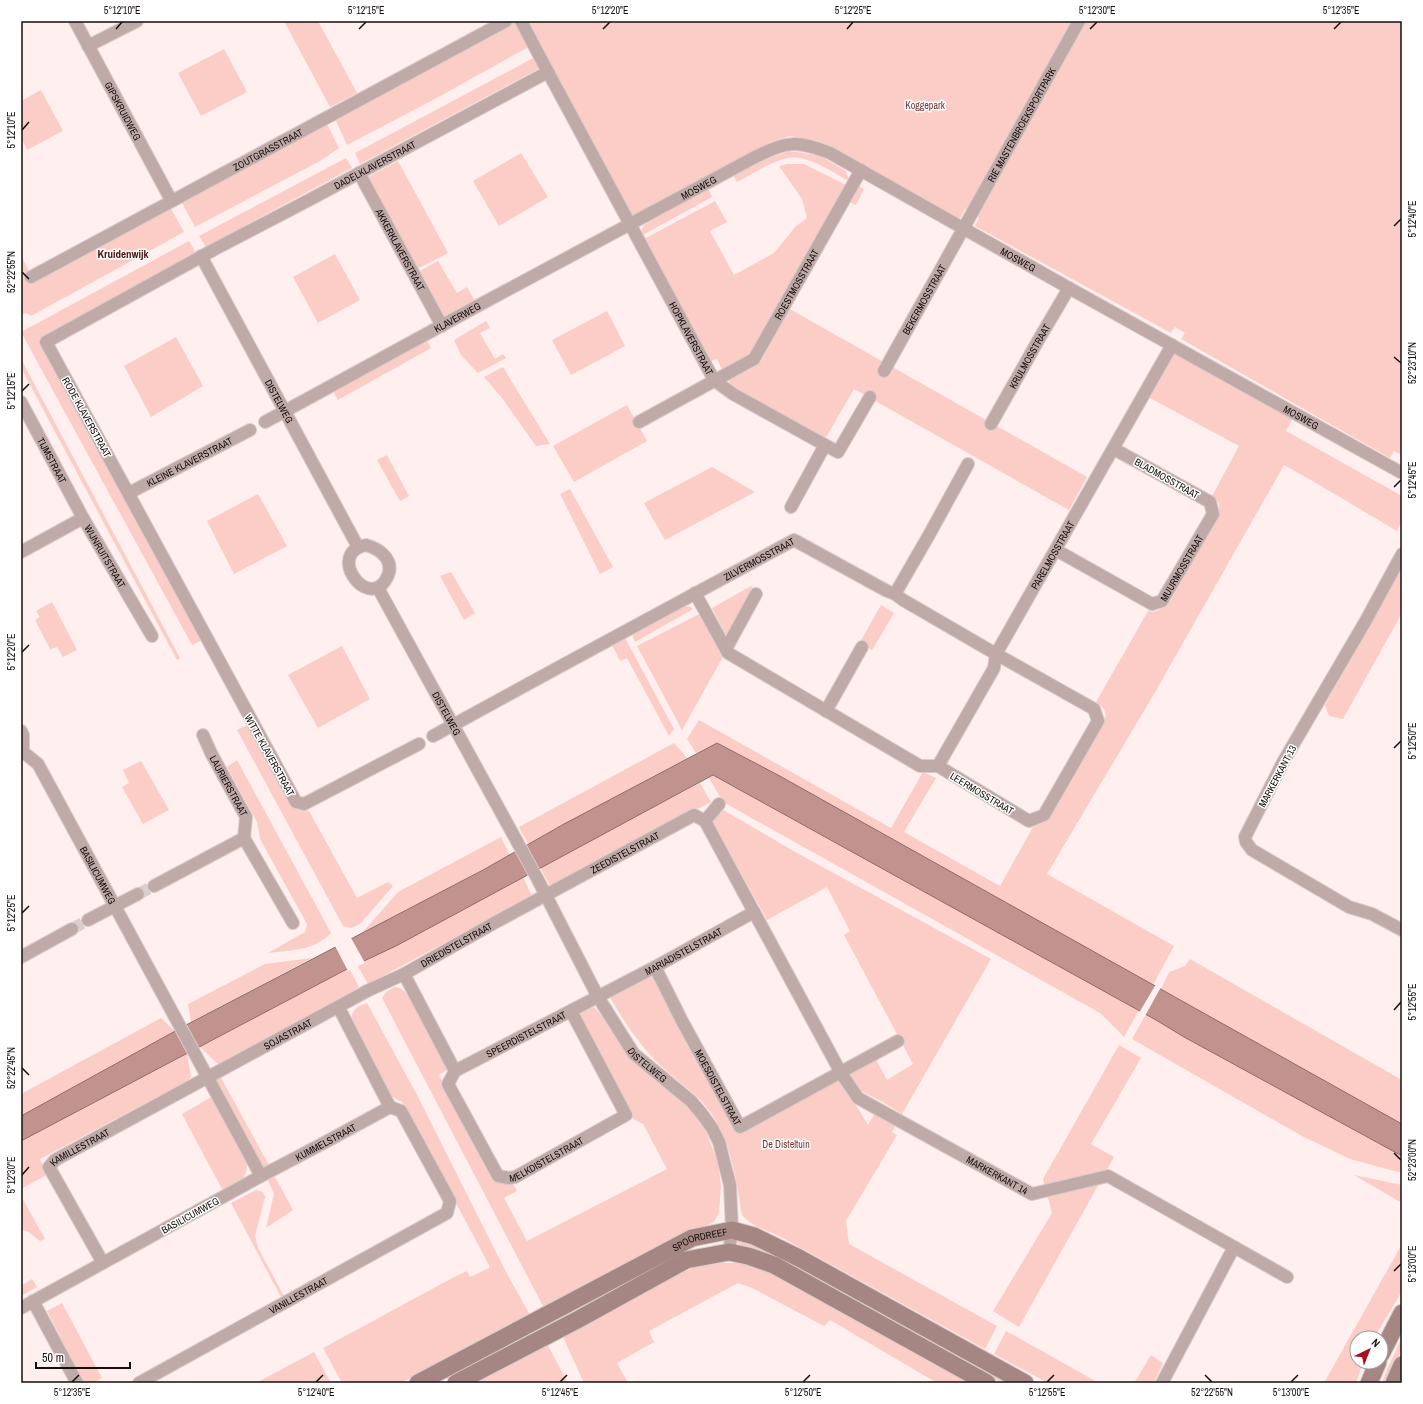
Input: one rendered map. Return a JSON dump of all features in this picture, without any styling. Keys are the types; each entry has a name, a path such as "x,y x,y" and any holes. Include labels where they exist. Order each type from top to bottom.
{"main road":[{"name":"SPOORDREEF","path":"418,1383 692,1238 732,1230 754,1236 768,1242 1025,1383"},
{"name":"SPOORDREEF","path":"456,1383 580,1319 686,1260 729,1252 748,1256 774,1265 986,1383"},
{"path":"1389,1338 1402,1313"},
{"path":"1394,1383 1402,1365"},
{"path":"1369,1383 1375,1370"}],"street":[{"name":"GIPSKRUIDWEG","path":"75,21 171,200"},
{"path":"88,46 137,21"},
{"name":"ZOUTGRASSTRAAT","path":"31,277 171,200 506,21"},
{"path":"521,21 629,225"},
{"name":"RIE MASTENBROEKSPORTPARK","path":"963,228 1079,21"},
{"name":"DADELKLAVERSTRAAT","path":"201,256 548,72"},
{"name":"MOSWEG","path":"629,225 779,146 796,144 813,146 830,152 1069,288 1402,473"},
{"name":"ROESTMOSSTRAAT","path":"639,422 754,359 861,170"},
{"name":"AKKERKLAVERSTRAAT","path":"359,173 442,326"},
{"name":"KLAVERWEG","path":"286,412 629,225"},
{"name":"HOPKLAVERSTRAAT","path":"629,225 714,380 733,394 826,445"},
{"name":"BEKERMOSSTRAAT","path":"884,371 963,228"},
{"name":"DISTELWEG","path":"201,256 358,547"},
{"name":"RODE KLAVERSTRAAT","path":"201,256 46,342 213,649"},
{"name":"KRULMOSSTRAAT","path":"991,424 1069,288"},
{"name":"PARELMOSSTRAAT","path":"938,766 994,668 996,654 1172,345"},
{"path":"791,507 826,445 838,452 870,397"},
{"name":"TIJMSTRAAT","path":"21,402 83,518"},
{"path":"265,422 286,412"},
{"name":"KLEINE KLAVERSTRAAT","path":"129,493 250,430"},
{"name":"BLADMOSSTRAAT","path":"1114,449 1210,502 1213,514"},
{"path":"895,594 968,464"},
{"name":"MUURMOSSTRAAT","path":"1056,550 1152,604 1162,601 1213,514"},
{"name":"WIJNRUITSTRAAT","path":"21,552 83,518 152,636"},
{"name":"ZILVERMOSSTRAAT","path":"453,726 513,691 794,540 895,594 996,654 1094,709 1098,721"},
{"path":"366,545 374,547 382,551 387,557 389,568 388,575 378,588 363,587 351,576 349,562 352,554 358,547 366,545"},
{"name":"MARKERKANT 13","path":"1402,554 1365,622 1283,762 1245,837 1246,842 1252,850 1336,900 1349,907 1372,914 1402,930"},
{"name":"DISTELWEG","path":"378,588 537,878 598,997 634,1054 691,1101 712,1128 719,1142 730,1185 732,1230 729,1252"},
{"name":"LEERMOSSTRAAT","path":"695,593 728,653 920,766 938,766 1029,821 1044,815 1098,721"},
{"path":"726,649 756,594"},
{"path":"826,711 862,647"},
{"name":"WITTE KLAVERSTRAAT","path":"213,649 296,802 304,804 419,744"},
{"path":"433,736 453,726"},
{"name":"BASILICUMWEG","path":"21,731 23,735 22,753 38,764 208,1078"},
{"name":"LAURIERSTRAAT","path":"203,735 211,753 246,817 244,838"},
{"path":"719,804 705,821 840,1073"},
{"name":"ZEEDISTELSTRAAT","path":"545,896 694,815 705,821"},
{"path":"154,886 244,838 293,923"},
{"path":"88,920 138,894"},
{"name":"DRIEDISTELSTRAAT","path":"367,991 404,974 545,896"},
{"name":"MARIADISTELSTRAAT","path":"598,997 754,912"},
{"path":"21,957 72,929"},
{"name":"MOESDISTELSTRAAT","path":"655,967 681,1019 740,1127 898,1041"},
{"path":"404,974 455,1071"},
{"name":"SOJASTRAAT","path":"208,1078 339,1008 367,991"},
{"name":"SPEERDISTELSTRAAT","path":"455,1071 598,997"},
{"path":"339,1008 390,1107"},
{"name":"MELKDISTELSTRAAT","path":"455,1071 448,1084 498,1176 509,1178 515,1177 626,1115 571,1011"},
{"name":"MARKERKANT 14","path":"840,1073 858,1098 1032,1194 1108,1176 1287,1277"},
{"path":"208,1078 261,1176"},
{"name":"KAMILLESTRAAT","path":"103,1263 49,1167 55,1160 208,1078"},
{"name":"KUMMELSTRAAT","path":"261,1176 320,1146 390,1107"},
{"name":"VANILLESTRAAT","path":"139,1383 447,1213 450,1201 401,1111 390,1107"},
{"name":"BASILICUMWEG","path":"21,1308 261,1176"},
{"path":"1162,1383 1234,1247"},
{"path":"33,1301 77,1383"}],"green space":[{"path":"284,21 318,21 357,93 330,107"},
{"path":"517,21 530,46 433,100 347,145 335,119"},
{"name":"Koggepark","path":"525,21 1402,21 1402,455 1394,451 1390,458 1181,339 1185,333 1175,327 1171,333 975,226 979,217 965,209 958,222 824,143 790,136 771,142 633,216"},
{"path":"224,49 247,92 201,116 178,73"},
{"path":"537,56 542,67 360,164 355,153"},
{"path":"41,90 63,131 27,150 21,138 21,101"},
{"path":"326,122 339,148 320,161 195,227 181,201"},
{"path":"789,151 819,155 846,171 849,180 812,161 800,158 776,161 737,182 733,175 766,159"},
{"path":"521,153 548,197 499,226 473,181"},
{"path":"346,158 352,168 206,247 199,236"},
{"path":"398,161 448,253 417,269 366,178"},
{"path":"787,164 804,164 848,186 748,359 723,372 717,359 709,362 644,239 715,201 727,222 710,231 734,275 774,253 796,226 807,218 802,199 779,166"},
{"path":"857,185 864,189 856,205 849,202"},
{"path":"708,188 712,197 641,236 641,231 644,225"},
{"path":"170,207 184,232 31,316 26,313 21,315 21,256 34,280"},
{"path":"189,241 196,253 39,339 202,640 192,645 21,332"},
{"path":"335,254 360,300 318,323 293,277"},
{"path":"438,261 457,293 467,287 475,301 444,318 418,272"},
{"path":"788,308 1087,477 1069,510 854,389 825,439 734,388 728,380 753,368 762,360"},
{"path":"607,311 625,346 571,375 552,340"},
{"path":"486,321 490,328 480,333 495,359 503,354 506,358 478,373 461,355 454,340"},
{"path":"176,337 203,386 151,417 124,366"},
{"path":"427,341 431,348 338,400 333,391"},
{"path":"1175,352 1292,419 1286,431 1402,496 1402,521 1397,531 1284,465 1154,694 1047,874 1174,946 1153,985 778,775 717,743 696,753 687,739 699,720 891,828 923,772 936,778 904,832 1000,886 1033,827 1047,821 1054,811 1106,716 1104,709 1096,702 1148,611 1158,610 1164,607 1171,600 1219,511 1219,503 1212,496 1239,446 1150,398"},
{"path":"21,359 180,658 177,660 21,368"},
{"path":"503,367 550,444 536,446 502,398 484,377"},
{"path":"627,405 647,441 574,482 553,446"},
{"path":"387,455 409,496 400,501 377,460"},
{"path":"712,467 755,492 665,540 644,503"},
{"path":"570,489 613,567 600,574 560,494"},
{"path":"258,494 287,546 234,574 207,521"},
{"path":"1402,565 1402,613 1343,719 1329,716 1325,705"},
{"path":"451,572 475,613 464,620 440,576"},
{"path":"753,585 727,637 712,608"},
{"path":"52,602 77,650 63,657 57,647 50,649 35,620 40,617 36,611"},
{"path":"881,605 894,613 872,650 860,642"},
{"path":"689,606 693,609 635,642 632,634 679,608"},
{"path":"701,613 724,655 682,730 637,646"},
{"path":"625,638 674,729 669,736 627,658 620,661 612,645"},
{"path":"342,646 370,699 318,728 288,675"},
{"path":"247,725 291,803 309,811 357,898 388,882 393,886 360,924 351,928 343,926 237,730"},
{"path":"674,743 687,758 528,844 519,827"},
{"path":"237,760 331,933 317,943 301,949 268,953 305,932 307,924 260,839 257,822 227,767"},
{"path":"141,761 169,810 143,824 122,787 129,783 123,770"},
{"path":"713,775 1139,1010 1124,1037 1100,1013 723,802 709,778"},
{"path":"700,783 711,802 550,886 540,867"},
{"path":"720,808 797,853 991,959 902,1114 859,1090 846,1068 871,1050 887,1080 913,1064 844,935 850,931 827,887 767,920 711,819"},
{"path":"501,837 510,855 361,934 398,892"},
{"path":"523,877 532,896 368,984 357,965"},
{"path":"312,958 191,1022 188,1004 265,964"},
{"path":"1190,959 1402,1080 1402,1124 1161,989 1169,972 1185,966"},
{"path":"349,968 359,987 219,1065 200,1047"},
{"name":"De Disteltuin","path":"652,971 739,1132 840,1079 868,1125 876,1111 897,1123 892,1132 897,1135 846,1221 849,1244 997,1326 985,1349 781,1237 750,1223 742,1215 732,1162 724,1137 711,1113 700,1099 652,1057 638,1041 608,994"},
{"path":"394,987 401,989 409,996 448,1069 439,1075 485,1161 512,1182 517,1191 504,1198 527,1241 667,1169 643,1124 633,1119 580,1020 581,1013 588,1008 594,1007 609,1024 631,1060 683,1101 695,1113 705,1129 718,1162 721,1186 719,1213 714,1222 685,1233 544,1308 382,998 386,992"},
{"path":"367,1003 417,1095 506,1272 530,1315 401,1383 342,1383 323,1348 456,1276 467,1271 470,1277 489,1268 489,1265 402,1102 389,1095 351,1019 356,1008"},
{"path":"1146,1014 1184,1037 1402,1156 1402,1173 1350,1159 1302,1136 1132,1039"},
{"path":"161,1018 175,1031 21,1116 21,1094"},
{"path":"1119,1045 1141,1058 1091,1144 1114,1157 1019,1327 993,1311 1052,1213 1043,1179"},
{"path":"187,1054 191,1077 187,1081 40,1159 48,1174 21,1189 21,1141"},
{"path":"220,1076 270,1167 265,1171 216,1086 216,1078"},
{"path":"213,1096 247,1162 246,1173 241,1181 223,1191 182,1114"},
{"path":"1354,1175 1402,1185 1402,1203"},
{"path":"275,1177 293,1210 266,1228 274,1194 268,1180"},
{"path":"256,1190 263,1192 265,1197 255,1236 258,1248 284,1296 281,1297 231,1203"},
{"path":"21,1196 45,1239 40,1241 27,1231 21,1230"},
{"path":"743,1239 760,1246 1009,1383 1002,1383 961,1360 744,1248 737,1242"},
{"path":"1402,1244 1402,1291 1379,1330 1354,1330"},
{"path":"721,1263 742,1263 778,1275 949,1370 966,1383 937,1383 830,1320 824,1326 752,1288 738,1283 649,1331 654,1342 617,1363 628,1383 584,1383 562,1335 674,1275 699,1266"},
{"path":"32,1279 37,1287 21,1296 21,1286"},
{"path":"62,1303 102,1378 93,1383 84,1383 47,1311"},
{"path":"1006,1331 1099,1383 1048,1383 994,1354"},
{"path":"1402,1337 1402,1349 1387,1383 1382,1383 1387,1370 1389,1370 1389,1365"},
{"path":"1349,1338 1349,1370 1360,1370 1356,1383 1324,1383"},
{"path":"547,1344 568,1383 472,1383"},
{"path":"314,1352 331,1383 256,1383"},
{"path":"1151,1355 1163,1363 1154,1383 1134,1383"}],"shaded area":[{"path":"717,743 778,775 1402,1124 1402,1156 1184,1037 1156,1020 713,775 396,946 349,968 21,1141 21,1116 188,1024 483,870 564,824"}],"pier":[{"path":"350,936 365,963 348,971 334,944"},
{"path":"1156,984 1161,987 1145,1016 1139,1013"}],"tunnel":[{"path":"138,894 154,886"},
{"path":"72,929 88,920"}],"district":[{"name":"Kruidenwijk","path":"123,254"}]}
